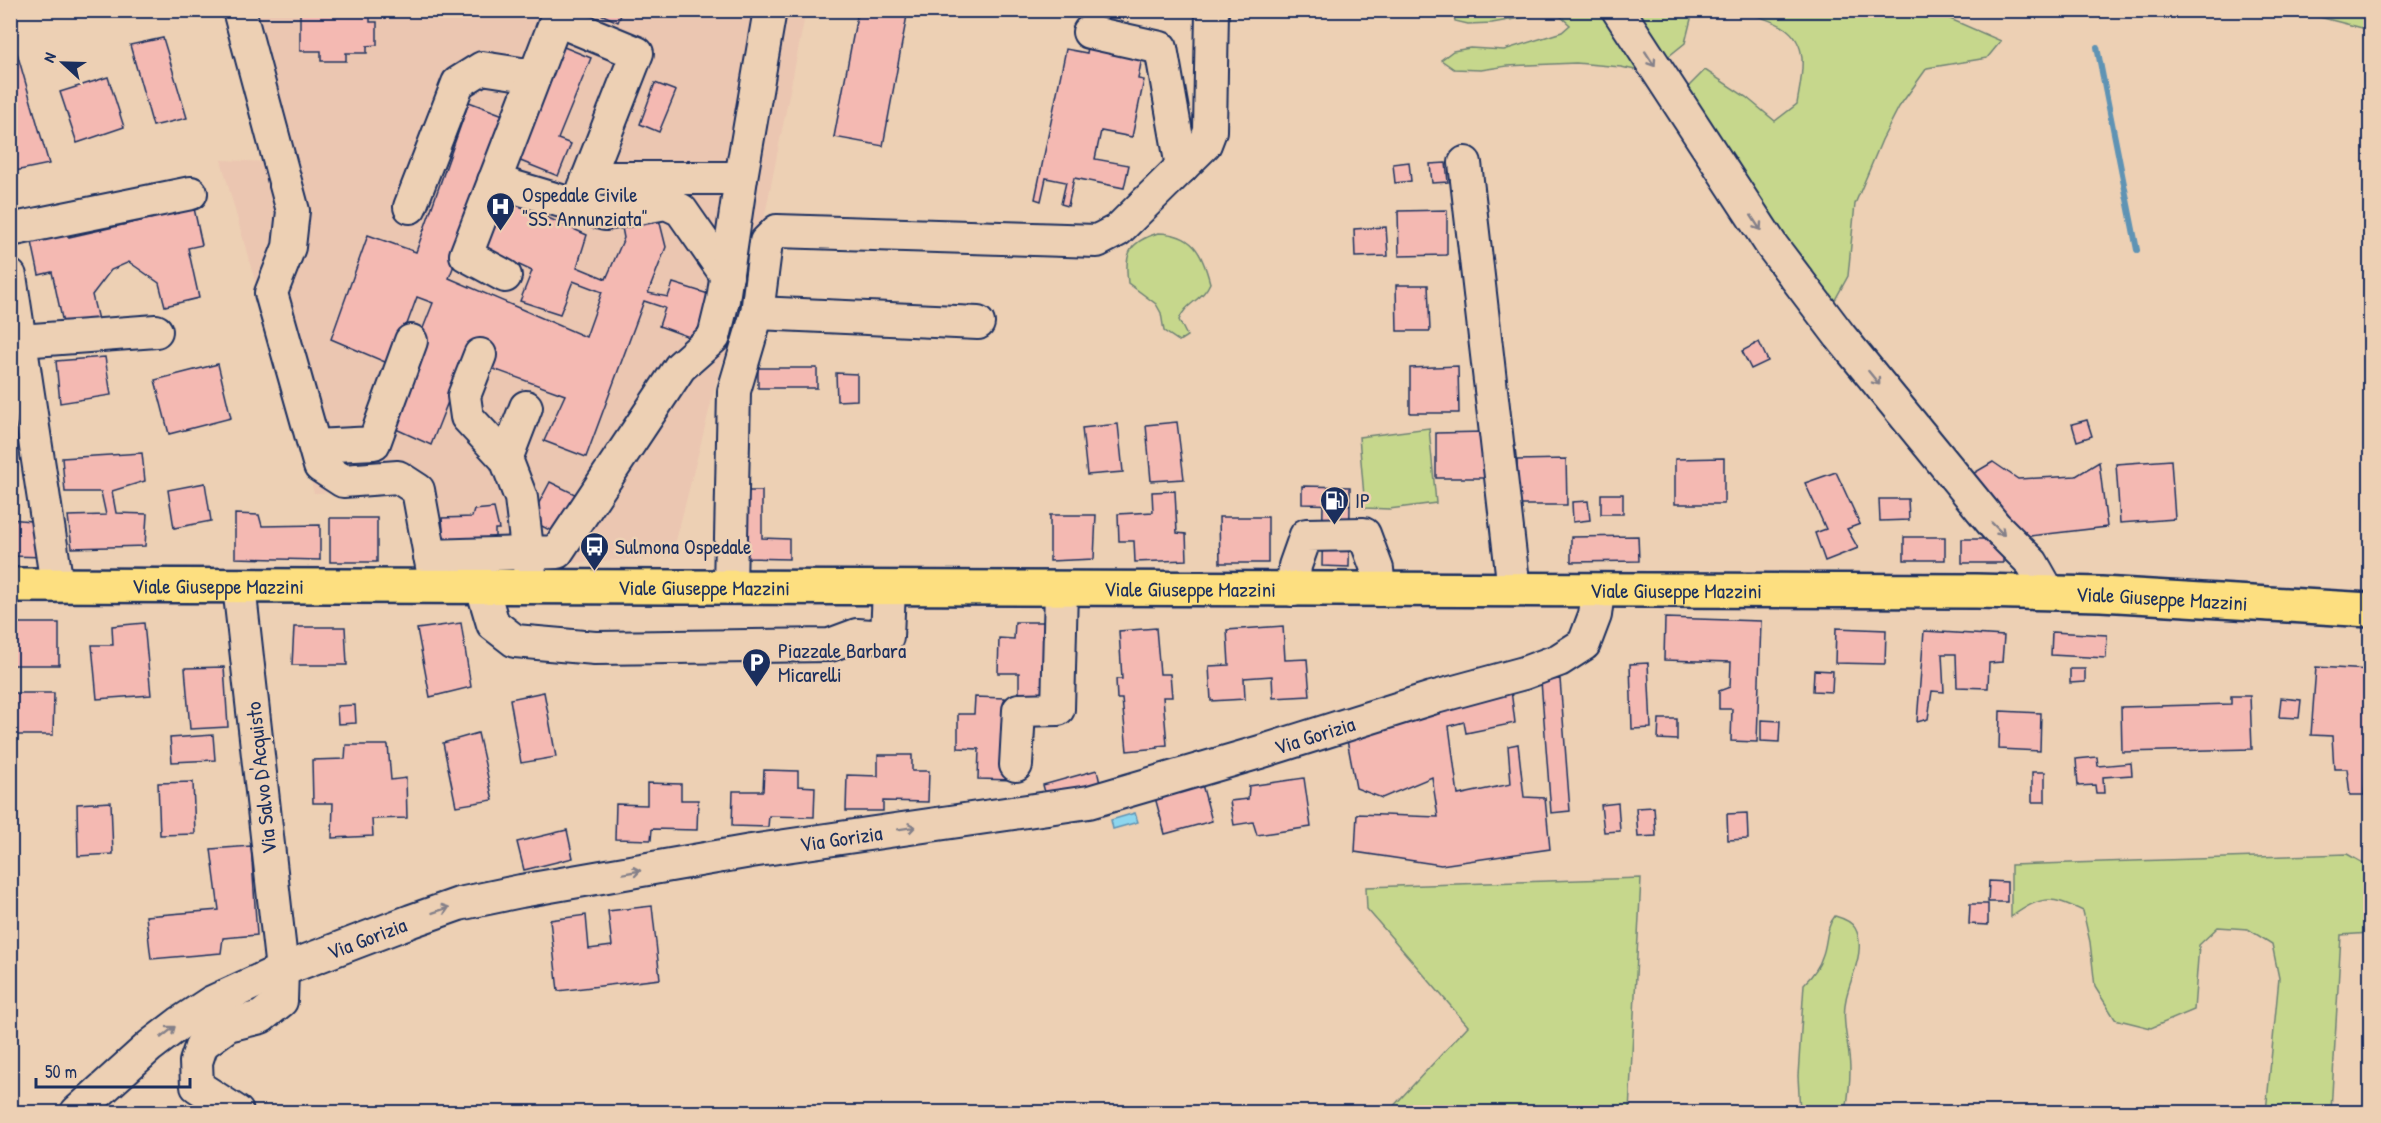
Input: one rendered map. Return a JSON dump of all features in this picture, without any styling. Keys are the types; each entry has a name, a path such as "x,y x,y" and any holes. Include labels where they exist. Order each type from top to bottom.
{"main road":[{"name":"Viale Giuseppe Mazzini","path":"10,585 239,586 433,572 482,587 2049,593 2370,610"}],"street":[{"path":"239,10 293,211 289,248 271,293 320,466 343,481 398,477 418,490 433,572 527,553 557,552 680,367 714,337 727,276 741,178 770,10"},
{"path":"730,588 734,391 758,313 766,242 777,231 1097,241 1118,230 1205,144 1210,130 1212,10"},
{"path":"1618,10 1772,246 1840,336 1995,526 2032,563 2049,593"},
{"path":"505,276 466,255 534,76 567,19 637,52 583,192"},
{"path":"1089,32 1161,48 1182,167"},
{"path":"410,207 458,83 482,68 534,76"},
{"path":"1465,163 1514,590"},
{"path":"494,181 583,192 741,178"},
{"path":"583,192 605,214 666,203 681,210 727,276"},
{"path":"10,230 191,193"},
{"path":"10,276 57,585"},
{"path":"758,313 978,323"},
{"path":"20,341 156,331"},
{"path":"315,446 374,443 411,341"},
{"path":"480,355 464,396 467,417 506,459 521,498 532,587"},
{"path":"506,459 526,406"},
{"path":"1293,590 1295,566 1306,535 1364,534 1377,569 1379,590"},
{"name":"Via Salvo D'Acquisto","path":"237,1113 197,1086 196,1062 202,1044 228,1024 261,1017 281,1001 282,970 239,586"},
{"path":"482,587 493,624 515,641 595,648 830,645 857,635 887,637 889,588"},
{"path":"1016,765 1018,710 1058,709 1061,589"},
{"name":"Via Gorizia","path":"77,1113 150,1046 213,1002 282,970 459,904 751,851 1062,807 1101,799 1432,698 1524,674 1559,660 1584,644 1595,615 1598,591"}],"shaded area":[{"name":"Ospedale Civile \"SS. Annunziata\"","path":"222,11 806,11 748,299 719,372 672,556 423,574 398,490 314,493 221,160 269,162"}],"green space":[{"path":"1453,11 1611,11 1654,74 1621,67 1576,63 1507,66 1481,70 1454,69 1441,60 1453,51 1470,48 1504,50 1562,32 1570,25 1560,16 1549,13 1492,23 1468,24 1455,21"},
{"path":"1623,11 1693,11 1685,43 1659,64"},
{"path":"1745,11 1932,11 2001,41 1987,58 1927,68 1899,107 1882,140 1855,204 1848,276 1830,309 1680,95 1705,70 1746,97 1775,121 1797,104 1802,63 1801,53 1793,35 1775,23"},
{"path":"2296,11 2370,11 2370,30"},
{"path":"1158,233 1170,234 1188,241 1199,254 1210,283 1203,294 1182,314 1179,320 1187,336 1179,341 1164,331 1161,313 1156,304 1128,283 1127,264 1131,250 1141,240"},
{"path":"1429,428 1436,503 1389,509 1365,508 1359,437"},
{"path":"2347,854 2370,867 2370,933 2341,935 2331,1112 2266,1112 2279,978 2272,944 2248,929 2218,927 2199,945 2194,1010 2151,1028 2115,1019 2095,987 2090,942 2083,911 2062,902 2046,900 2030,905 2011,917 2011,865"},
{"path":"1641,878 1629,1112 1388,1112 1468,1026 1367,909 1366,887"},
{"path":"1835,916 1846,920 1855,928 1859,943 1858,960 1848,991 1845,1012 1850,1060 1846,1112 1800,1112 1798,1076 1804,984 1819,965"}],"water":[{"path":"1135,813 1138,822 1113,829 1111,820"}],"building":[{"path":"119,10 150,10 121,17"},
{"path":"592,10 623,10 618,22"},
{"path":"858,10 908,10 883,146 834,137"},
{"path":"370,12 370,22 377,22 377,45 367,46 367,53 346,53 346,61 321,61 321,51 300,51 300,13"},
{"path":"163,38 187,118 153,126 130,45"},
{"path":"1089,41 1143,52 1138,79 1144,80 1132,137 1101,131 1095,159 1129,165 1124,188 1074,178 1068,206 1061,204 1066,182 1046,178 1041,201 1035,199 1066,49 1087,53"},
{"path":"559,45 591,58 558,139 571,144 558,176 513,158"},
{"path":"17,53 49,164 10,172 10,54"},
{"path":"108,77 124,127 77,143 60,92"},
{"path":"655,83 676,91 659,132 640,124"},
{"path":"469,102 511,118 449,278 586,337 602,292 573,281 560,314 520,301 532,271 485,249 505,199 587,235 577,267 606,279 624,238 620,217 657,211 666,247 648,293 668,297 673,283 718,297 703,342 659,326 665,308 644,301 586,457 544,441 565,395 488,367 471,343 431,445 385,424 433,303 417,297 392,365 331,339 368,235 416,252"},
{"path":"1409,162 1411,181 1395,183 1393,164"},
{"path":"1446,163 1448,182 1432,183 1430,164"},
{"path":"192,199 202,245 188,248 199,298 165,306 159,283 129,262 111,270 92,295 98,320 64,328 52,272 39,275 31,237 68,229 69,237 154,218 152,207"},
{"path":"1447,210 1447,255 1399,256 1398,211"},
{"path":"1386,227 1388,256 1355,257 1354,229"},
{"path":"1396,285 1428,285 1430,331 1397,331"},
{"path":"1759,342 1768,361 1751,369 1742,351"},
{"path":"105,357 111,395 60,403 56,361"},
{"path":"218,364 231,418 169,434 155,380"},
{"path":"1458,366 1459,413 1410,413 1410,368"},
{"path":"758,368 817,368 817,388 758,388"},
{"path":"836,373 857,374 857,400 837,401"},
{"path":"2087,420 2092,436 2077,441 2072,424"},
{"path":"1177,422 1184,479 1151,481 1146,425"},
{"path":"1118,424 1123,472 1087,475 1082,428"},
{"path":"1484,432 1485,478 1436,478 1436,433"},
{"path":"142,453 145,481 112,491 116,513 147,514 145,546 72,548 68,516 106,515 101,492 65,492 62,458"},
{"path":"1724,458 1724,504 1675,504 1675,459"},
{"path":"1566,459 1567,505 1518,505 1517,460"},
{"path":"2171,460 2175,519 2120,523 2116,464"},
{"path":"1993,462 2018,479 2076,476 2099,462 2107,527 2030,536 2003,524 1969,476"},
{"path":"1836,472 1860,524 1847,529 1858,548 1825,561 1815,533 1826,529 1805,483"},
{"path":"550,482 581,497 561,536 530,520"},
{"path":"205,483 211,521 174,528 168,490"},
{"path":"1302,486 1350,487 1350,505 1302,504"},
{"path":"745,491 762,491 762,538 789,539 789,559 744,558"},
{"path":"1175,491 1177,533 1186,534 1187,560 1135,562 1134,541 1119,541 1118,514 1153,512 1152,492"},
{"path":"1601,494 1623,494 1623,514 1601,514"},
{"path":"1879,499 1908,499 1909,520 1880,521"},
{"path":"1588,501 1590,520 1573,522 1572,502"},
{"path":"1323,505 1350,505 1349,567 1322,566"},
{"path":"494,508 499,529 495,529 495,539 444,542 442,518 472,517 474,510"},
{"path":"235,514 259,515 262,526 320,525 320,560 235,558"},
{"path":"1050,515 1096,515 1094,559 1050,561"},
{"path":"1219,517 1268,517 1268,563 1220,563"},
{"path":"330,518 377,518 377,562 330,562"},
{"path":"10,519 41,522 45,557 10,556"},
{"path":"1638,536 1639,561 1571,562 1571,537"},
{"path":"1904,537 1945,537 1945,560 1904,560"},
{"path":"1962,539 2003,539 2003,563 1962,563"},
{"path":"1665,618 1761,621 1757,742 1731,741 1732,709 1719,709 1719,691 1730,687 1731,662 1664,660"},
{"path":"1015,622 1045,622 1054,705 1019,704 1019,673 998,673 999,638 1014,639"},
{"path":"10,623 59,623 59,665 10,665"},
{"path":"144,623 151,695 97,699 92,645 113,645 112,626"},
{"path":"461,623 471,687 430,697 417,629"},
{"path":"1283,626 1285,660 1307,659 1310,696 1273,698 1272,676 1244,678 1245,699 1211,701 1209,666 1229,665 1227,630"},
{"path":"294,627 345,627 347,665 292,665"},
{"path":"1156,628 1160,674 1170,674 1172,697 1163,697 1167,745 1127,751 1122,699 1117,699 1116,679 1122,679 1119,631"},
{"path":"1836,628 1886,630 1885,664 1835,663"},
{"path":"1924,631 2004,636 2002,662 1989,663 1988,688 1957,687 1956,654 1942,654 1944,692 1932,691 1928,719 1917,722"},
{"path":"2052,632 2107,635 2106,658 2051,655"},
{"path":"1648,663 1651,728 1632,729 1630,664"},
{"path":"224,667 228,727 190,729 185,668"},
{"path":"2316,667 2370,670 2370,711 2364,795 2350,795 2347,769 2334,769 2332,736 2311,735"},
{"path":"2070,669 2085,669 2085,682 2070,683"},
{"path":"1814,670 1833,671 1832,692 1813,691"},
{"path":"1560,679 1570,811 1551,813 1541,681"},
{"path":"1511,690 1515,723 1466,733 1464,722 1449,726 1458,795 1511,784 1508,746 1518,744 1524,797 1545,798 1550,849 1441,865 1355,852 1357,814 1438,817 1432,777 1382,798 1356,788 1347,740"},
{"path":"544,692 556,757 521,763 510,699"},
{"path":"10,693 54,693 53,735 10,735"},
{"path":"2231,696 2250,696 2252,749 2122,752 2121,707 2231,704"},
{"path":"975,697 1005,698 1003,743 1013,780 978,779 979,749 958,748 958,714 974,714"},
{"path":"2281,698 2301,700 2299,718 2279,717"},
{"path":"355,705 356,723 338,724 337,706"},
{"path":"2000,711 2041,713 2040,751 1999,749"},
{"path":"1659,719 1677,719 1677,740 1658,739"},
{"path":"1761,720 1780,721 1779,742 1761,741"},
{"path":"478,733 493,800 456,806 443,743"},
{"path":"213,735 215,760 172,762 170,738"},
{"path":"346,745 388,745 391,780 406,778 407,818 372,819 373,836 332,838 333,803 313,803 312,760 345,759"},
{"path":"878,755 912,755 912,771 929,771 928,802 883,801 883,811 846,811 847,775 878,776"},
{"path":"2097,757 2098,766 2131,763 2132,775 2103,777 2104,793 2096,793 2095,785 2078,786 2076,759"},
{"path":"764,770 798,771 798,786 815,787 814,817 769,816 768,827 732,826 733,791 763,791"},
{"path":"1097,770 1101,788 1048,803 1043,785"},
{"path":"2032,772 2045,772 2045,802 2032,802"},
{"path":"1200,777 1212,821 1165,834 1153,790"},
{"path":"1304,778 1311,827 1257,835 1253,822 1234,825 1230,801 1248,799 1249,786"},
{"path":"193,782 195,834 160,835 158,783"},
{"path":"647,783 681,784 681,800 698,800 697,830 652,829 651,840 615,839 616,804 647,805"},
{"path":"111,802 113,854 78,856 77,804"},
{"path":"1618,803 1620,831 1604,832 1601,805"},
{"path":"1654,807 1656,836 1638,837 1636,808"},
{"path":"1747,813 1748,839 1728,840 1727,814"},
{"path":"567,830 573,858 524,870 517,842"},
{"path":"251,846 257,935 223,938 221,953 151,959 146,916 219,910 211,849"},
{"path":"1989,881 2007,882 2007,902 1988,902"},
{"path":"1970,904 1988,904 1988,925 1969,924"},
{"path":"652,906 660,979 558,991 550,920 586,915 589,949 612,946 608,911"}],"waterway":[{"path":"2097,47 2137,250"}],"place":[{"name":"Ospedale Civile \"SS. Annunziata\"","path":"501,232"},
{"name":"IP","path":"1334,526"},
{"name":"Sulmona Ospedale","path":"594,572"},
{"name":"Piazzale Barbara Micarelli","path":"757,688"}]}
